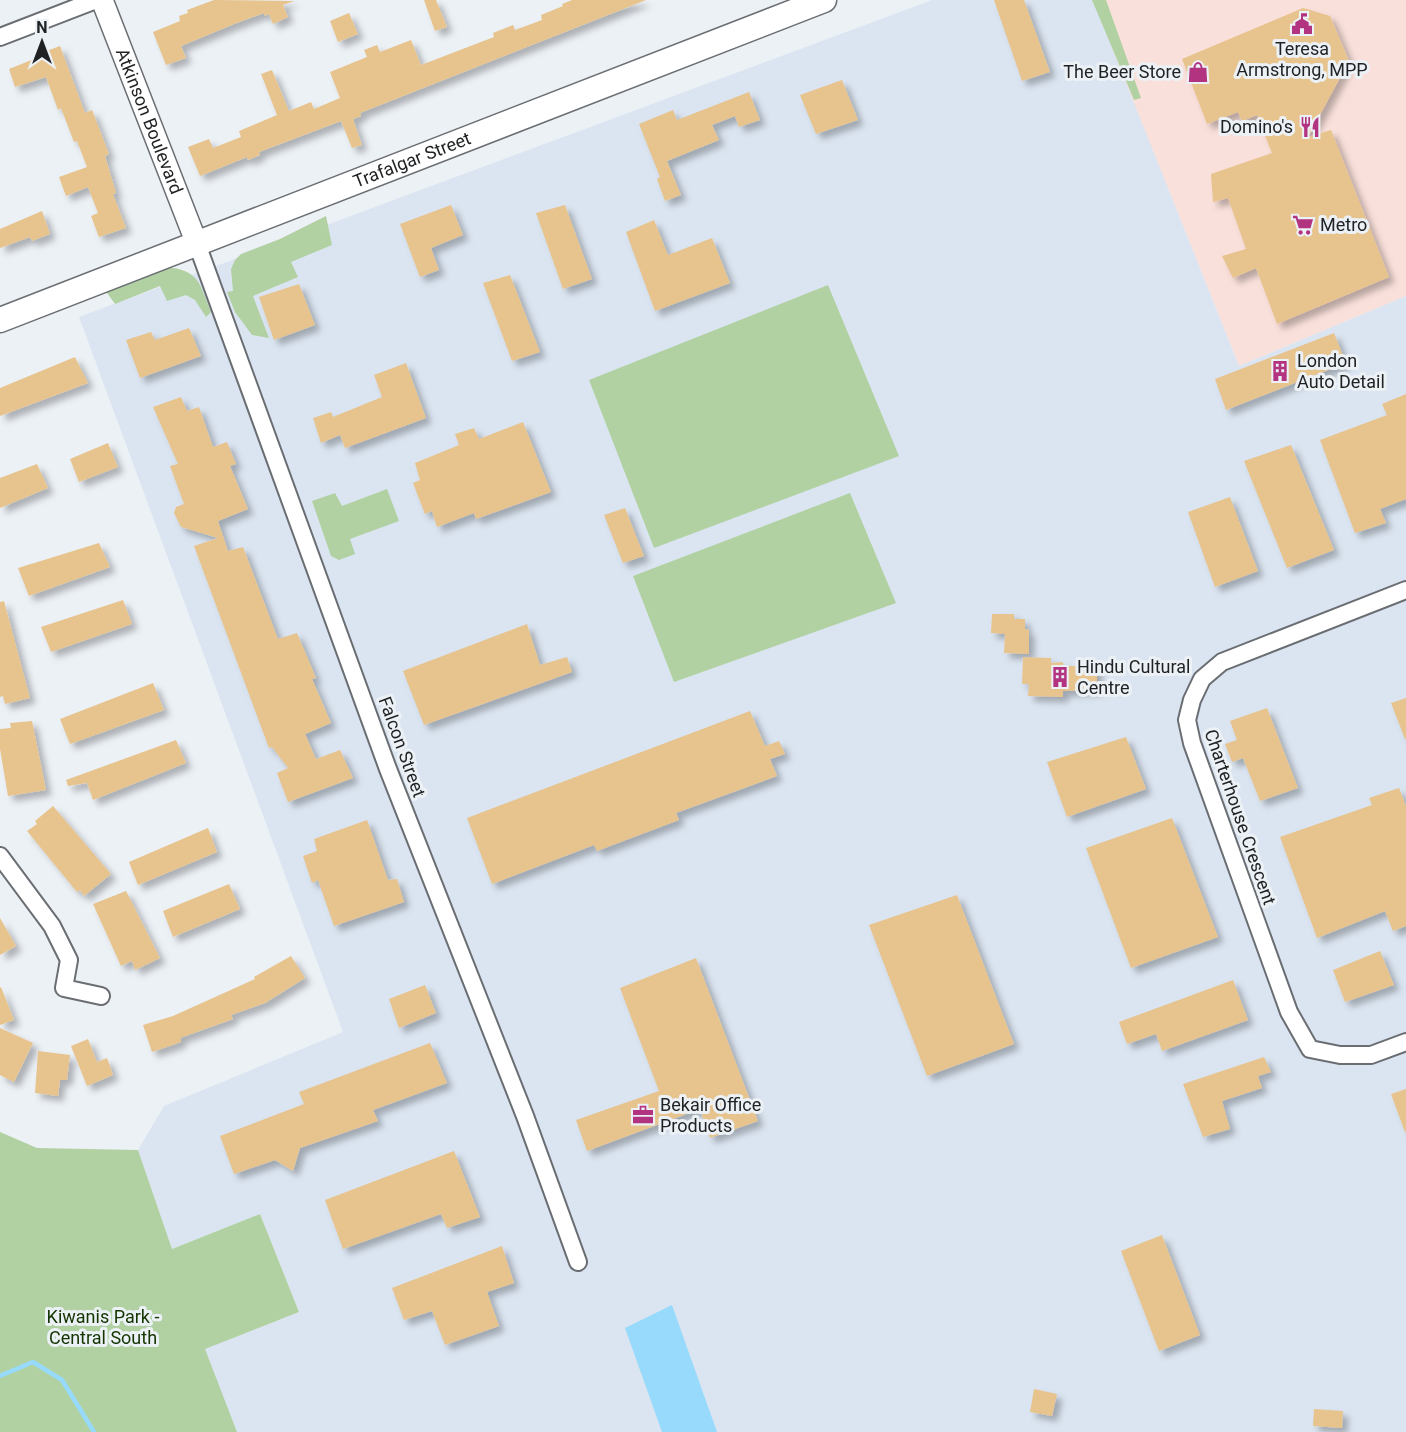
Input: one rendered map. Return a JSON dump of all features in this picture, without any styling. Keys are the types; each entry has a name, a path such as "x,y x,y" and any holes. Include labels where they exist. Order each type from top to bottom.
{"main road":[{"name":"Trafalgar Street","path":"0,320 824,0"}],"street":[{"path":"0,37 96,0"},
{"name":"Atkinson Boulevard","path":"102,0 197,244"},
{"name":"Falcon Street","path":"197,244 388,769 529,1126 578,1262"},
{"name":"Charterhouse Crescent","path":"1406,590 1222,662 1202,679 1192,700 1187,720 1192,743 1289,1012 1310,1049 1340,1055 1371,1055 1406,1042"},
{"path":"0,856 52,926 69,960 64,988 101,996"}],"shaded area":[{"path":"932,0 1093,0 1239,366 1406,296 1406,1432 237,1432 204,1349 299,1312 260,1214 172,1249 138,1150 164,1106 343,1032 79,317"},
{"path":"1092,0 1406,0 1406,296 1239,366"}],"green space":[{"path":"1092,0 1106,0 1141,98 1134,100"},
{"path":"326,216 332,245 291,262 298,277 253,296 269,338 252,335 235,312 227,292 233,291 231,269 235,260 241,254 280,239"},
{"path":"165,267 185,271 197,280 211,312 206,317 195,300 186,295 167,301 160,286 115,304 105,290"},
{"path":"828,285 899,456 654,548 589,380"},
{"path":"387,489 399,521 350,539 355,554 339,560 331,556 312,501 335,493 342,506"},
{"path":"850,493 896,603 674,682 633,576"},
{"name":"Kiwanis Park - Central South","path":"0,1132 37,1148 138,1150 172,1249 260,1214 299,1312 205,1349 237,1432 0,1432"}],"water":[{"path":"672,1305 717,1432 662,1432 625,1328"}],"building":[{"path":"214,0 294,1 283,5 288,17 273,24 269,14 265,16 264,13 234,24 181,46 186,58 166,65 153,32 180,21 179,16 188,13 187,10"},
{"path":"424,0 436,0 447,27 435,31"},
{"path":"572,0 646,0 360,113 361,116 353,119 362,145 352,148 341,121 259,152 260,155 248,160 247,157 200,176 188,147 209,139 213,148 241,137 239,131 277,115 261,74 272,70 289,111 311,102 314,109 340,98 330,72 367,57 364,50 377,45 380,52 411,40 421,65 494,37 493,33 513,25 515,30 542,20 541,15"},
{"path":"994,0 1024,0 1050,72 1022,81"},
{"path":"1303,8 1330,16 1349,61 1308,137 1331,130 1389,277 1277,324 1256,268 1233,278 1222,256 1246,249 1228,198 1213,202 1211,174 1272,153 1257,115 1242,121 1238,112 1207,124 1182,59"},
{"path":"349,13 358,34 338,42 330,21"},
{"path":"60,46 85,113 92,110 109,154 105,156 116,193 113,194 126,228 99,237 91,216 98,213 88,187 66,196 59,177 87,167 77,141 74,142 61,108 58,110 46,77 15,87 9,69 34,59 33,56"},
{"path":"842,80 858,120 816,134 800,95"},
{"path":"749,92 760,120 739,127 735,116 712,125 719,140 667,161 681,195 665,201 657,179 660,177 639,124 673,110 677,120"},
{"path":"451,205 463,235 431,248 439,270 420,277 400,224"},
{"path":"565,205 592,279 563,289 536,213"},
{"path":"42,211 50,234 32,241 30,237 0,248 0,229"},
{"path":"654,220 668,255 712,238 730,283 655,311 626,232"},
{"path":"510,275 540,352 512,361 483,283"},
{"path":"299,284 315,325 274,340 259,297"},
{"path":"189,328 201,356 140,378 126,340 151,332 155,340"},
{"name":"London Auto Detail","path":"1334,333 1346,363 1226,410 1215,379"},
{"path":"75,357 88,383 0,416 0,388"},
{"path":"406,363 426,418 345,448 340,435 321,443 313,418 331,412 333,417 382,397 374,375"},
{"path":"1406,394 1406,499 1380,509 1386,523 1355,533 1320,440 1387,415 1382,404"},
{"path":"181,397 187,411 199,407 213,447 227,442 236,464 230,466 248,509 218,521 228,551 243,547 278,639 297,633 316,678 312,679 331,723 305,734 316,759 340,750 353,778 288,802 277,773 288,768 272,747 269,748 194,546 218,538 181,527 174,513 176,507 184,504 170,466 178,464 153,407"},
{"path":"523,422 551,492 476,519 474,513 437,527 432,511 425,514 413,483 420,480 415,463 459,445 455,434 474,428 479,439"},
{"path":"108,443 118,467 79,482 70,459"},
{"path":"1291,445 1334,550 1287,568 1244,461"},
{"path":"37,464 48,488 0,508 0,478"},
{"path":"1230,497 1258,571 1215,587 1188,512"},
{"path":"625,508 644,556 623,563 604,515"},
{"path":"99,543 110,567 29,596 18,568"},
{"path":"123,600 132,624 51,652 41,627"},
{"path":"4,601 30,698 5,704 3,696 0,697 0,602"},
{"path":"992,614 1014,614 1014,619 1025,619 1025,629 1029,630 1029,654 1004,653 1005,634 991,633"},
{"path":"527,624 540,665 567,657 572,672 424,725 403,671"},
{"name":"Hindu Cultural Centre","path":"1023,657 1051,658 1051,663 1063,662 1063,666 1097,666 1097,690 1063,691 1063,697 1028,696 1029,684 1022,684"},
{"path":"153,683 164,710 70,744 60,719"},
{"path":"1406,698 1406,739 1405,739 1391,703"},
{"path":"1267,708 1298,788 1260,801 1243,758 1232,762 1225,744 1237,740 1230,721"},
{"path":"750,711 765,746 779,741 785,754 770,759 777,776 676,813 679,820 597,851 594,845 492,884 467,818"},
{"path":"32,721 46,790 8,796 0,749 0,729 11,728 10,723"},
{"path":"1126,737 1146,789 1067,817 1047,762"},
{"path":"176,740 186,763 93,800 87,783 68,786 66,780"},
{"path":"1399,788 1406,806 1406,926 1393,931 1385,911 1317,938 1280,837 1372,805 1369,798"},
{"path":"53,806 111,874 84,896 80,890 77,892 27,831 37,824 35,821"},
{"path":"1172,818 1218,937 1131,968 1086,848"},
{"path":"367,820 388,880 397,879 404,902 334,926 318,880 312,883 303,856 317,851 314,839"},
{"path":"208,828 217,852 138,885 129,862"},
{"path":"229,884 240,909 173,937 163,911"},
{"path":"126,891 160,958 135,970 132,961 121,966 93,904"},
{"path":"957,895 1014,1044 927,1076 869,925"},
{"path":"0,918 16,946 0,955"},
{"path":"1380,951 1394,985 1345,1002 1333,970"},
{"path":"291,956 305,978 265,1003 231,1015 233,1019 180,1038 181,1042 152,1052 143,1025 173,1016 255,979 254,977"},
{"path":"696,958 758,1121 710,1138 700,1109 587,1151 576,1120 659,1091 620,988"},
{"path":"1233,980 1248,1020 1162,1051 1156,1034 1127,1044 1119,1022"},
{"path":"425,985 436,1013 399,1028 389,999"},
{"path":"0,988 14,1020 0,1025"},
{"path":"0,1028 33,1043 14,1082 0,1075"},
{"path":"88,1039 97,1062 107,1058 113,1075 87,1086 71,1046"},
{"path":"430,1043 447,1083 373,1110 378,1121 300,1148 293,1171 275,1160 234,1174 220,1136 304,1104 299,1092"},
{"path":"38,1051 70,1055 67,1080 60,1080 58,1096 35,1093"},
{"path":"1264,1057 1271,1072 1258,1076 1262,1088 1222,1101 1230,1129 1203,1137 1183,1084"},
{"path":"1406,1089 1406,1131 1405,1132 1391,1094"},
{"path":"454,1151 480,1217 447,1228 441,1214 343,1249 325,1200"},
{"path":"1162,1235 1200,1335 1159,1351 1121,1251"},
{"path":"502,1246 514,1283 487,1292 499,1326 445,1345 432,1311 404,1320 392,1288"},
{"path":"1034,1389 1057,1394 1052,1416 1030,1412"},
{"path":"1314,1409 1343,1411 1342,1428 1313,1426"}],"waterway":[{"path":"0,1376 33,1362 62,1380 94,1432"}],"place":[{"name":"Teresa Armstrong, MPP","path":"1302,24"},
{"name":"The Beer Store","path":"1198,72"},
{"name":"Domino's","path":"1310,127"},
{"name":"Metro","path":"1303,225"},
{"name":"London Auto Detail","path":"1280,371"},
{"name":"Hindu Cultural Centre","path":"1060,677"},
{"name":"Bekair Office Products","path":"643,1115"}]}
